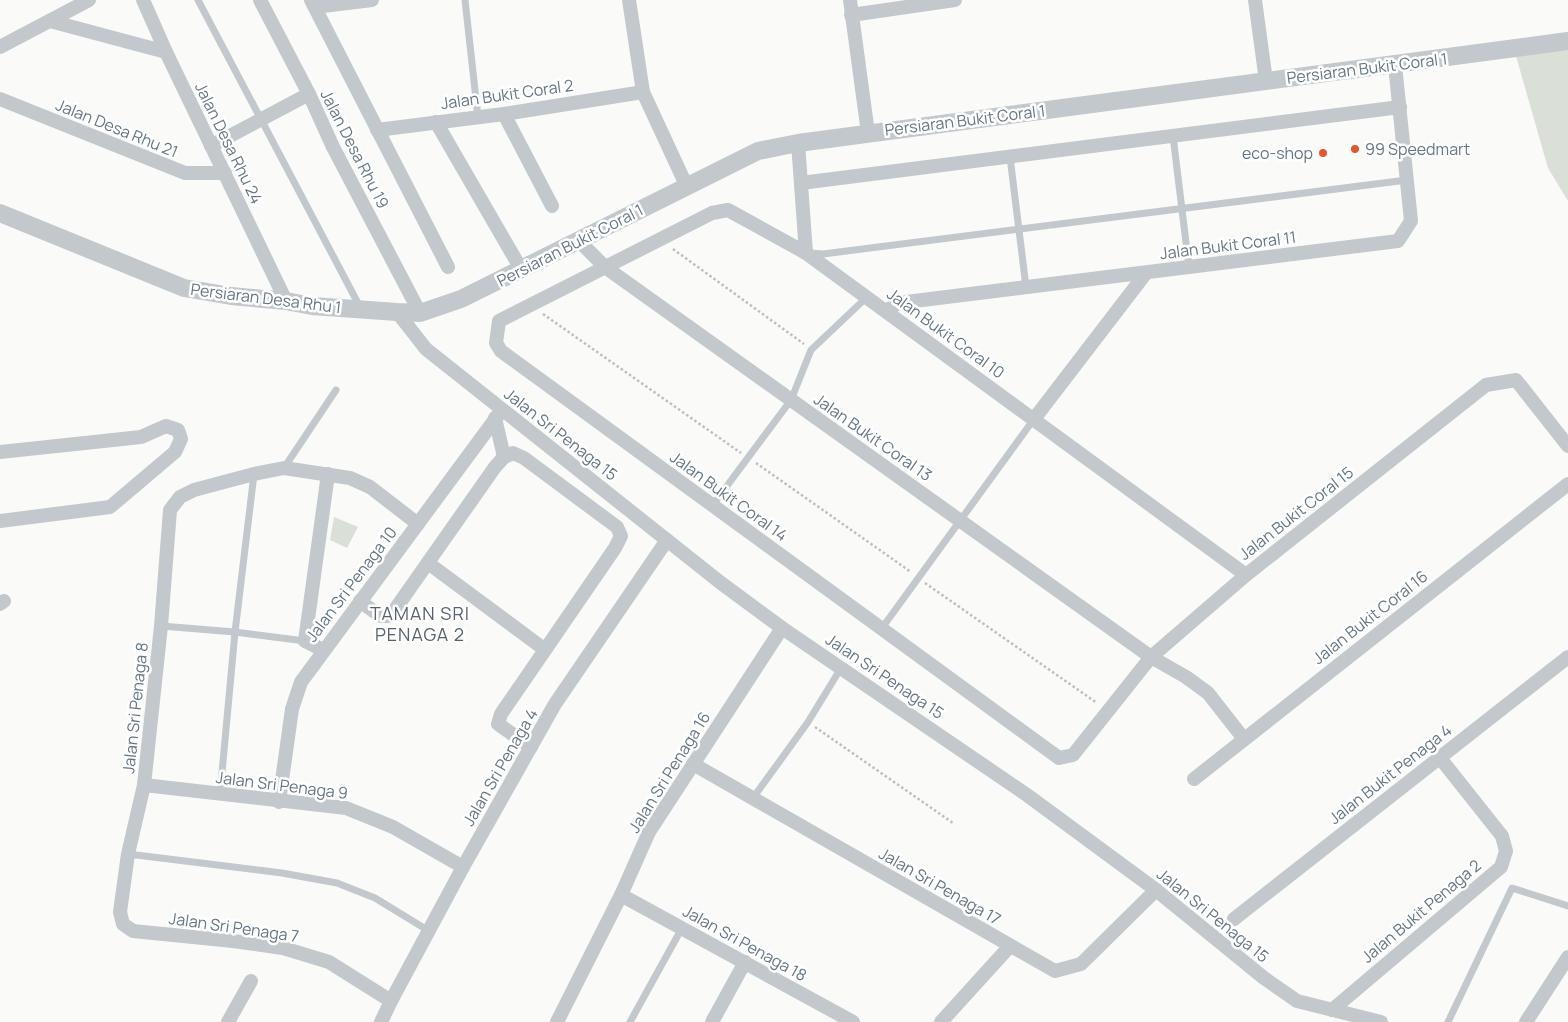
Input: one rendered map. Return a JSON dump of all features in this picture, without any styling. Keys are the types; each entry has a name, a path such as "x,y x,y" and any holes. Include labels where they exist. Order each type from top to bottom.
{"street":[{"path":"0,47 89,0"},
{"name":"Jalan Desa Rhu 24","path":"142,0 286,301"},
{"name":"Jalan Desa Rhu 19","path":"260,0 309,94 333,147 420,313"},
{"path":"372,0 313,3 448,268"},
{"path":"629,0 643,92 687,187"},
{"path":"850,0 868,133"},
{"path":"851,15 955,0"},
{"path":"1255,0 1266,81"},
{"path":"50,21 166,52"},
{"name":"Persiaran Bukit Coral 1","path":"397,312 420,313 461,299 758,151 868,133 1568,41"},
{"name":"Jalan Bukit Coral 11","path":"886,311 898,303 1398,241 1411,221 1395,65"},
{"name":"Jalan Bukit Coral 2","path":"377,130 504,114 643,92"},
{"path":"211,146 309,94"},
{"name":"Jalan Desa Rhu 21","path":"0,99 185,173 225,173"},
{"path":"801,183 1400,107"},
{"path":"504,114 552,206"},
{"path":"436,122 522,269"},
{"path":"798,143 806,252"},
{"name":"Jalan Bukit Coral 10","path":"605,267 712,213 728,210 806,252 1246,575"},
{"name":"Persiaran Desa Rhu 1","path":"0,213 184,288 312,306 397,312"},
{"name":"Jalan Bukit Coral 13","path":"579,240 605,267 1151,656 1208,693 1244,739"},
{"name":"Jalan Bukit Coral 14","path":"605,267 498,321 496,343 501,352 1060,758"},
{"path":"1034,420 1146,273"},
{"name":"Jalan Sri Penaga 15","path":"397,312 426,349 499,414 667,540 721,584 782,628 1027,795 1156,890 1264,978 1297,1001 1381,1022"},
{"name":"Jalan Bukit Coral 15","path":"1060,758 1073,755 1151,656 1246,575 1486,386 1516,380 1568,446"},
{"path":"499,414 504,457"},
{"name":"Jalan Sri Penaga 10","path":"280,802 292,709 301,682 499,414"},
{"path":"0,452 141,437 166,426 178,430 181,439 175,452 110,507 0,521"},
{"path":"360,601 380,616 389,616 504,457 513,454 524,458 617,526 621,536 615,548 501,714 498,724 531,747"},
{"path":"254,474 284,468 350,478 370,487 418,524"},
{"name":"Jalan Sri Penaga 8","path":"123,924 120,912 128,854 144,785 161,626 170,510 180,497 194,490 254,474"},
{"path":"323,650 305,641 328,474"},
{"name":"Jalan Bukit Coral 16","path":"1194,779 1568,484"},
{"name":"Jalan Sri Penaga 4","path":"381,1022 463,867 556,704 667,540"},
{"path":"428,563 544,649"},
{"name":"Jalan Sri Penaga 16","path":"557,1022 621,895 649,832 782,628"},
{"name":"Jalan Bukit Penaga 4","path":"1234,919 1568,657"},
{"name":"Jalan Bukit Penaga 2","path":"1332,1010 1501,866 1506,851 1502,836 1440,758"},
{"name":"Jalan Sri Penaga 17","path":"693,764 1055,971 1081,964 1156,890"},
{"name":"Jalan Sri Penaga 9","path":"144,785 280,802 346,808 393,827 463,867"},
{"name":"Jalan Sri Penaga 18","path":"621,895 852,1022"},
{"name":"Jalan Sri Penaga 7","path":"123,924 133,931 283,948 329,962 391,1000"},
{"path":"941,1022 1010,946"},
{"path":"1526,1022 1568,957"},
{"path":"712,1022 745,962"},
{"path":"228,1022 251,981"}],"lane":[{"path":"198,0 362,310"},
{"path":"465,0 478,117"},
{"path":"1174,136 1189,267"},
{"path":"1010,157 1026,288"},
{"path":"806,252 823,254 1407,180"},
{"path":"712,506 791,400 811,350 867,297"},
{"path":"284,468 336,390"},
{"path":"882,628 1034,420"},
{"path":"220,794 235,632 254,474"},
{"path":"161,626 235,632 305,641"},
{"path":"752,798 808,722 842,668"},
{"path":"128,854 282,873 337,882 375,898 429,931"},
{"path":"1448,1022 1512,888 1568,906"},
{"path":"630,1022 682,928"}],"path":[{"path":"660,239 811,350"},
{"path":"530,305 1108,711"},
{"path":"808,722 953,823"}],"shaded area":[{"path":"1568,49 1568,201 1548,168 1516,56"},
{"path":"334,517 358,527 347,548 330,540"}],"place":[{"name":"99 Speedmart","path":"1355,149"},
{"name":"eco-shop","path":"1323,153"}],"district":[{"name":"TAMAN SRI PENAGA 2","path":"420,623"}]}
